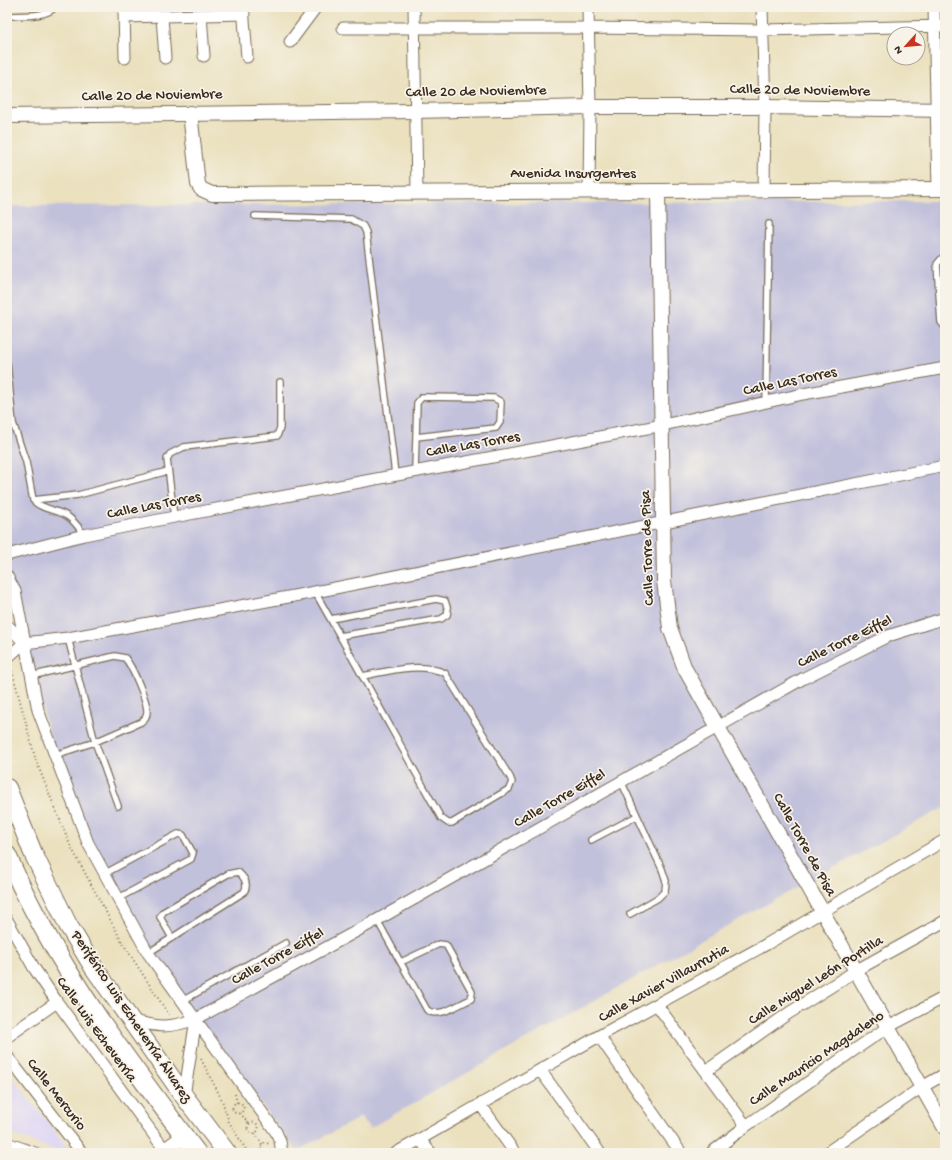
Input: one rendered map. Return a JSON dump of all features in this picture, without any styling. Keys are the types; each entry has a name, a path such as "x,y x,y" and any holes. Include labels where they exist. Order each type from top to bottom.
{"highway":[{"name":"Periférico Luis Echeverría Álvarez","path":"7,788 33,853 68,924 94,968 184,1096 224,1148"},
{"name":"Periférico Luis Echeverría Álvarez","path":"7,854 20,885 63,963 97,1017 182,1145 197,1153"},
{"path":"184,1096 182,1145 224,1148"}],"street":[{"path":"414,7 416,192"},
{"path":"588,7 590,107 589,191"},
{"path":"762,7 765,107 764,190"},
{"path":"934,7 940,26 941,190"},
{"path":"290,42 310,9"},
{"path":"125,58 124,12 162,17 243,11 247,57"},
{"path":"201,15 204,56"},
{"path":"162,17 165,58"},
{"path":"343,28 414,27 762,30 940,26"},
{"name":"Calle 20 de Noviembre","path":"7,116 415,111 590,107 765,107 940,110"},
{"name":"Avenida Insurgentes","path":"190,113 197,178 201,189 212,194 941,190"},
{"name":"Calle Torre de Pisa","path":"658,191 663,425 664,581 670,628 685,669 822,913 857,970 945,1128"},
{"name":"Calle Las Torres","path":"7,555 84,535 174,517 415,470 663,425 766,402 945,368"},
{"path":"7,658 24,643 68,638 315,592 945,466"},
{"path":"7,576 15,591 38,710 88,843 117,899 148,953 276,1132 280,1141 282,1153"},
{"name":"Calle Torre Eiffel","path":"130,1020 163,1027 176,1026 196,1020 377,920 718,726 888,636 945,618"},
{"path":"7,625 24,643"},
{"name":"Calle Xavier Villaurrutia","path":"396,1153 599,1036 822,913 945,840"},
{"name":"Calle Luis Echeverría","path":"7,920 34,968 57,1002 165,1152"},
{"name":"Calle Miguel León Portilla","path":"706,1071 789,1013 857,970 945,921"},
{"name":"Calle Mauricio Magdaleno","path":"711,1153 746,1126 888,1027 945,996"},
{"path":"7,1037 57,1002"},
{"path":"657,1005 746,1126"},
{"path":"184,1096 196,1020"},
{"path":"599,1036 681,1153"},
{"name":"Calle Mercurio","path":"7,1056 82,1153"},
{"path":"540,1070 600,1153"},
{"path":"826,1153 922,1087 945,1074"},
{"path":"480,1104 515,1153"},
{"path":"420,1140 430,1153"},
{"path":"7,1143 20,1151 35,1153"},
{"path":"165,1152 182,1145"}],"lane":[{"path":"7,16 43,14 53,10 55,7"},
{"path":"255,216 351,219 363,226 366,232 395,474"},
{"path":"766,402 769,224"},
{"path":"945,257 942,258 937,264 941,322 945,327"},
{"path":"7,363 13,423 26,462 33,500 38,504 68,516 84,535"},
{"path":"174,517 167,459 170,454 184,447 277,436 280,428 280,382"},
{"path":"415,470 417,403 422,397 494,398 500,400 500,422 496,428 416,437"},
{"path":"33,500 85,493 168,471"},
{"path":"315,592 331,619 362,676 444,822 452,823 509,789 512,782 510,777 445,673 432,668 416,667 362,676"},
{"path":"331,619 436,599 445,601 448,610 447,615 441,619 340,636"},
{"path":"68,638 95,742 118,806"},
{"path":"32,676 115,656 125,658 132,666 147,710 146,717 141,722 95,742 55,755"},
{"path":"621,781 662,869 666,881 665,891 658,898 630,914"},
{"path":"591,840 637,816"},
{"path":"104,874 178,834 183,835 193,853 191,859 117,899"},
{"path":"148,953 172,938 244,892 247,888 242,875 238,872 228,874 163,912 160,917 161,921 172,938"},
{"path":"377,920 427,1010 431,1013 440,1013 471,999 472,992 446,945 439,944 401,962"},
{"path":"182,1001 286,943"}],"path":[{"path":"240,1113 243,1110 243,1106 239,1102 235,1103 232,1107 233,1111 236,1114 240,1113 249,1124"},
{"path":"249,1124 252,1123 257,1125 258,1130 255,1133"},
{"path":"249,1124 247,1130 249,1133 255,1133"},
{"path":"255,1133 262,1144 260,1149 263,1153"},
{"path":"262,1144 269,1143 271,1148"}],"shaded area":[{"path":"945,201 945,807 716,932 370,1128 361,1117 297,1151 192,1014 135,934 65,792 7,580 7,206"},
{"path":"7,1071 72,1153 62,1153 7,1132"}]}
